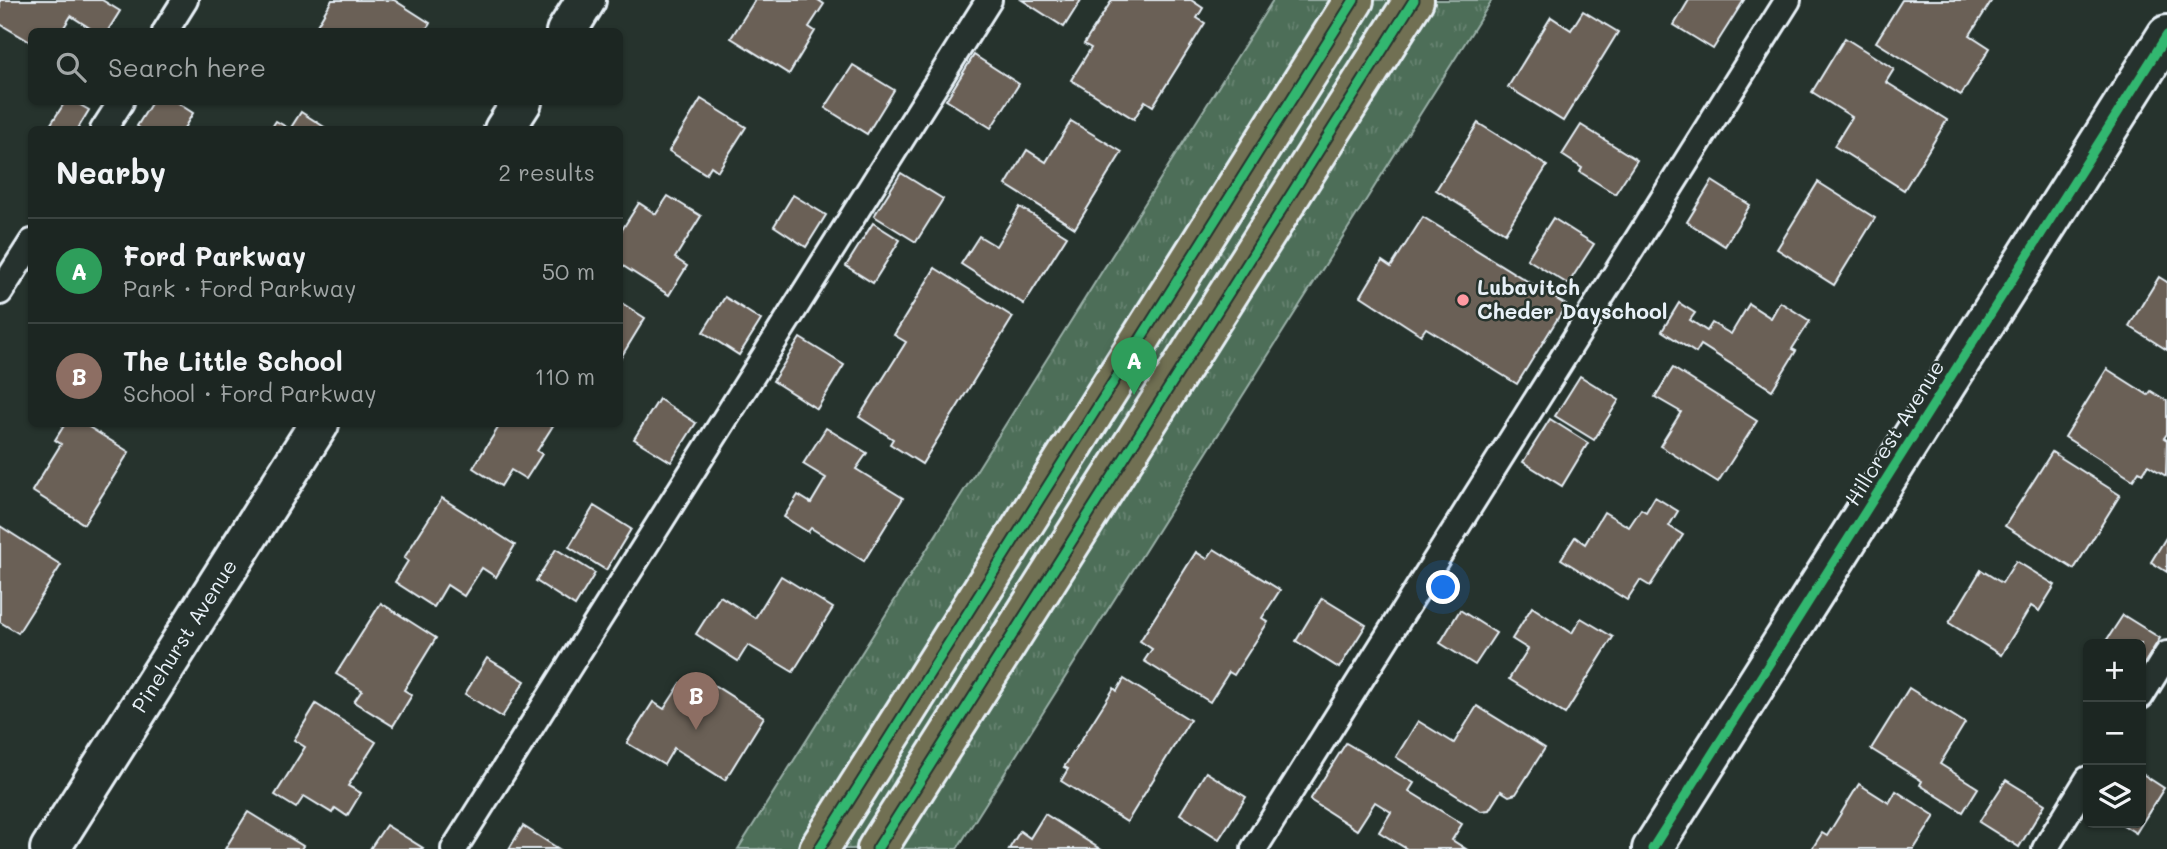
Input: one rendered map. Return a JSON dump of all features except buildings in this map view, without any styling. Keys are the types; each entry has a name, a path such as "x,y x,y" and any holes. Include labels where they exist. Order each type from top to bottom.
{"main road":[{"path":"819,849 1354,0"},
{"path":"877,849 1414,0"}],"street":[{"path":"568,28 586,0"},
{"name":"Hillcrest Avenue","path":"1652,849 2167,35"},
{"path":"507,126 520,105"},
{"name":"Pinehurst Avenue","path":"50,849 316,427"}],"lane":[{"path":"168,28 185,0"},
{"path":"454,849 989,0"},
{"path":"1254,849 1788,0"},
{"path":"106,126 119,105"},
{"path":"0,292 28,248"},
{"path":"2146,688 2167,654"},
{"path":"2045,849 2083,787"}],"green space":[{"path":"1273,0 1492,0 957,849 738,849"}],"cycle path":[{"path":"819,849 1354,0"},
{"path":"877,849 1414,0"},
{"path":"1652,849 2167,35"}],"place":[{"name":"Lubavitch Cheder Dayschool","path":"1463,300"},
{"name":"Ford Parkway","path":"1134,395"},
{"name":"The Little School","path":"696,730"}]}
